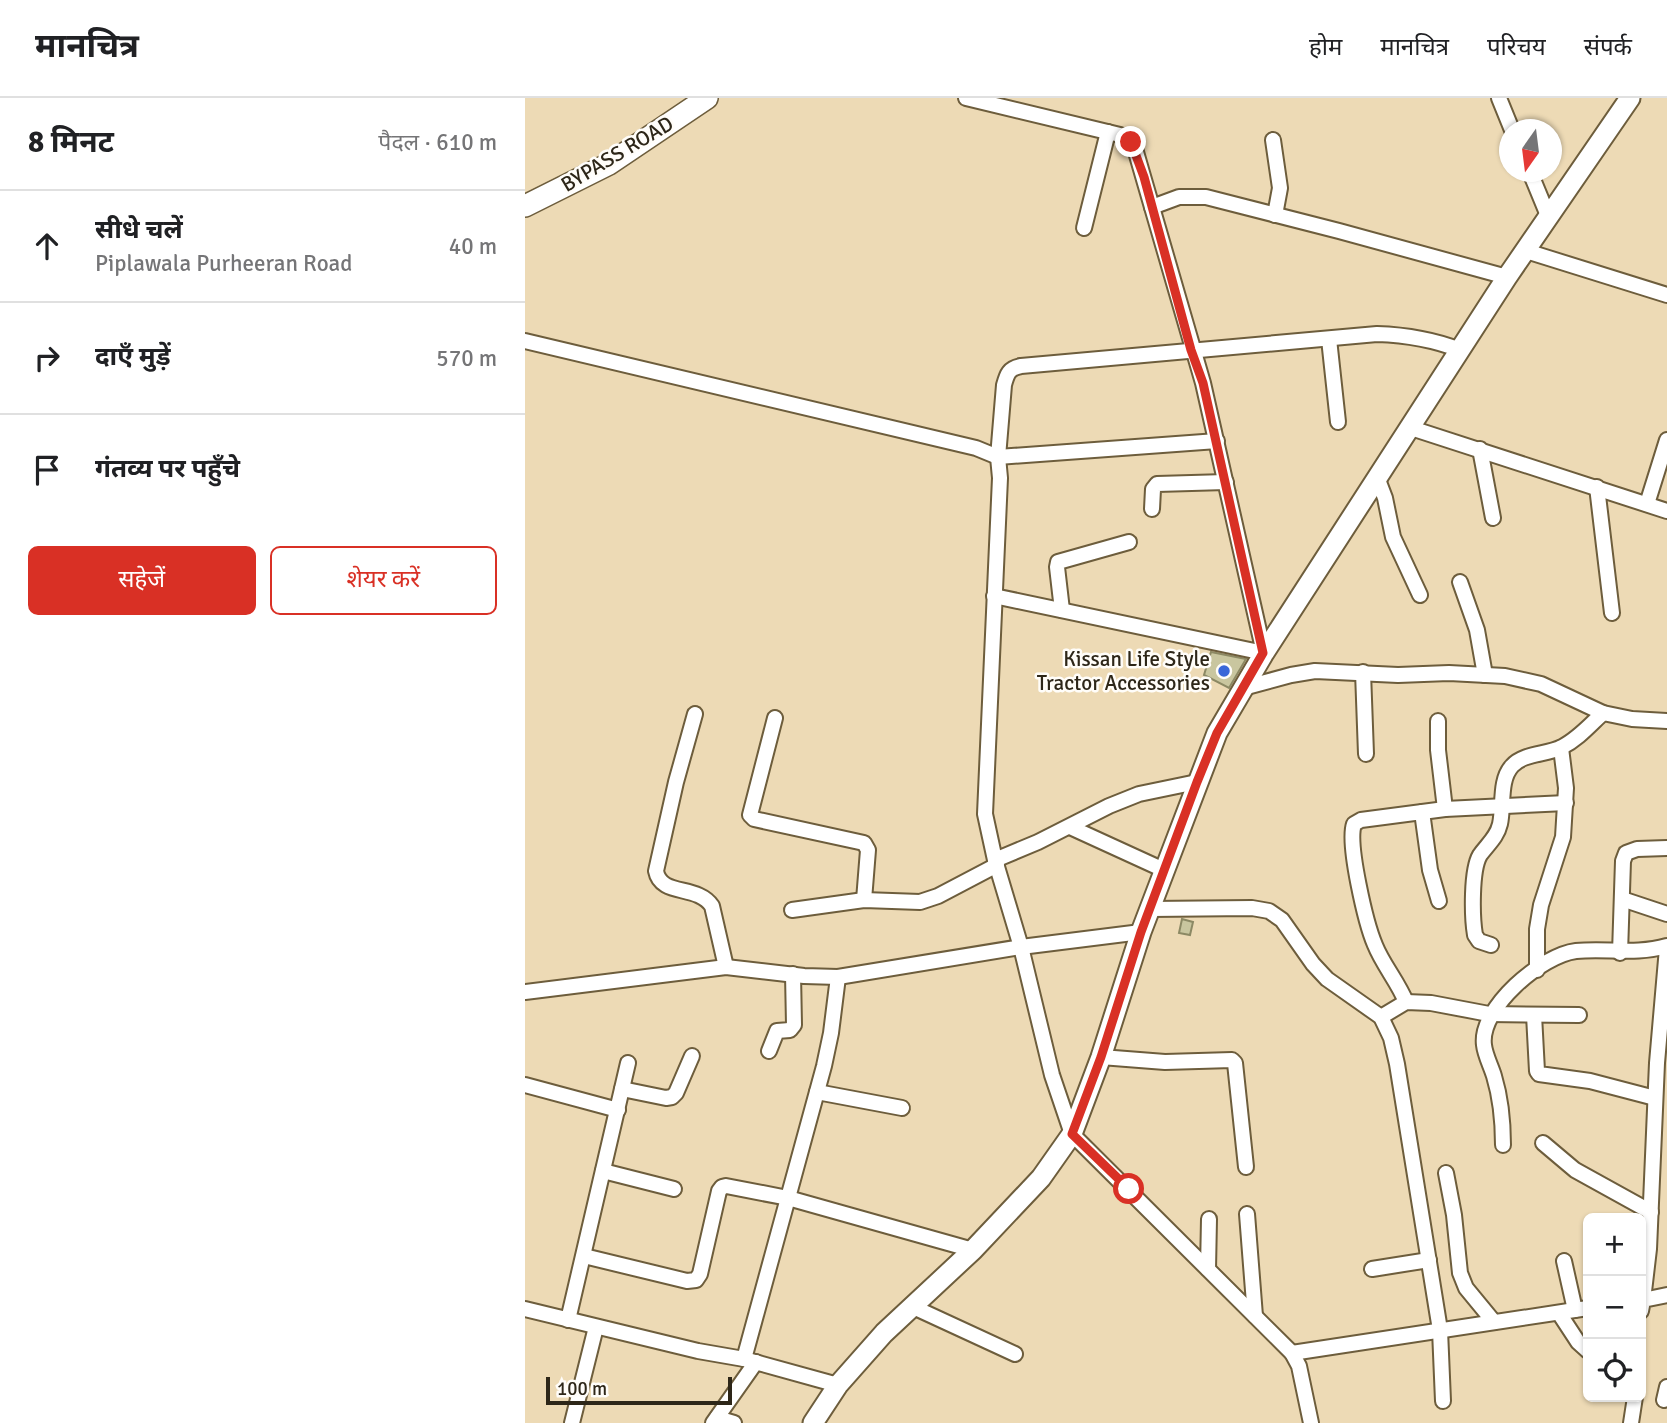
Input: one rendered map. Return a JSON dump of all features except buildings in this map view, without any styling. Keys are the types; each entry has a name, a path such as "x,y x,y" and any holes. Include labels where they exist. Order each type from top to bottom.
{"highway":[{"name":"BYPASS ROAD","path":"525,206 609,164 707,98"}],"main road":[{"path":"813,1423 838,1385 884,1333 973,1250 1041,1178 1072,1134 1101,1057 1141,932 1217,733 1263,653 1507,277 1630,98"}],"street":[{"path":"966,98 1120,135 1131,142 1144,177 1191,350 1203,383 1263,653 994,596"},
{"path":"1499,98 1508,119"},
{"path":"1084,228 1108,132"},
{"path":"1273,140 1280,188 1275,215"},
{"path":"1534,182 1549,218"},
{"path":"1152,207 1179,197 1206,197 1507,277"},
{"path":"1526,251 1667,295"},
{"path":"1311,1423 1299,1366 1292,1353 1072,1134 1052,1075 985,814 1000,478 997,457 1004,385 1007,373 1013,367 1377,334 1409,335 1434,340 1460,350"},
{"path":"1329,339 1338,422"},
{"path":"525,341 964,445 997,457 1217,441"},
{"path":"1411,428 1667,511"},
{"path":"1647,504 1667,440"},
{"path":"1480,449 1493,518"},
{"path":"1377,477 1385,498 1393,537 1420,595"},
{"path":"1152,509 1153,489 1157,484 1226,481"},
{"path":"1597,487 1612,613"},
{"path":"1062,610 1058,562 1129,542"},
{"path":"1460,582 1477,630 1485,675"},
{"path":"1243,688 1315,671 1505,676 1541,684 1603,713 1632,719 1667,721"},
{"path":"1363,672 1366,754"},
{"path":"1491,945 1479,941 1475,935 1476,863 1497,834 1506,777 1512,766 1520,761 1561,748 1578,737 1603,713"},
{"path":"695,714 656,871 663,885 698,893 712,906 726,967"},
{"path":"775,718 750,816 864,843 868,850 865,900"},
{"path":"1438,721 1438,750 1445,809"},
{"path":"1537,970 1537,929 1541,905 1563,838 1566,788 1561,748"},
{"path":"792,910 865,900 920,902 937,896 996,862 1109,806 1139,794 1197,782"},
{"path":"1406,1002 1375,947 1359,887 1351,832 1354,824 1361,820 1445,809 1566,803"},
{"path":"1422,812 1430,870 1439,901"},
{"path":"1070,827 1164,870"},
{"path":"1620,953 1623,861 1626,853 1637,849 1667,848"},
{"path":"1622,899 1667,914"},
{"path":"1150,909 1252,908 1269,911 1282,919 1313,964 1327,979 1381,1017 1394,1051 1429,1261 1440,1330 1443,1401"},
{"path":"525,992 726,967 838,977 1021,947 1141,932"},
{"path":"1503,1145 1502,1108 1483,1045 1489,1014 1499,1000 1554,958 1567,953 1620,953 1667,947 1662,1076 1655,1098 1651,1212 1645,1276"},
{"path":"769,1051 777,1031 790,1030 794,1025 793,974"},
{"path":"734,1423 715,1420 750,1361 788,1198 831,1033 838,977"},
{"path":"1381,1017 1406,1002 1431,1003 1489,1014 1579,1015"},
{"path":"1534,1015 1539,1074 1590,1081 1655,1098"},
{"path":"622,1089 672,1097 692,1056"},
{"path":"1101,1057 1165,1062 1232,1060 1235,1063 1246,1167"},
{"path":"568,1321 628,1063"},
{"path":"525,1085 618,1110"},
{"path":"817,1092 902,1108"},
{"path":"1543,1143 1575,1170 1651,1212"},
{"path":"603,1171 674,1189"},
{"path":"1446,1173 1460,1273 1466,1289 1494,1322"},
{"path":"584,1256 687,1281 697,1280 722,1187 788,1198 973,1250"},
{"path":"1247,1214 1255,1316"},
{"path":"1208,1269 1209,1219"},
{"path":"1372,1269 1429,1261"},
{"path":"1292,1353 1582,1309 1564,1261"},
{"path":"1646,1303 1667,1295"},
{"path":"911,1306 1015,1354"},
{"path":"525,1309 750,1361 838,1385"},
{"path":"1559,1313 1583,1346"},
{"path":"572,1423 596,1327"},
{"path":"1631,1423 1635,1402"}],"place":[{"name":"Kissan Life Style Tractor Accessories","path":"1224,671"}],"route":[{"path":"1129,1189 1072,1134 1101,1057 1141,932 1197,782 1217,733 1263,653 1203,383 1191,350 1144,177 1131,142"}]}
